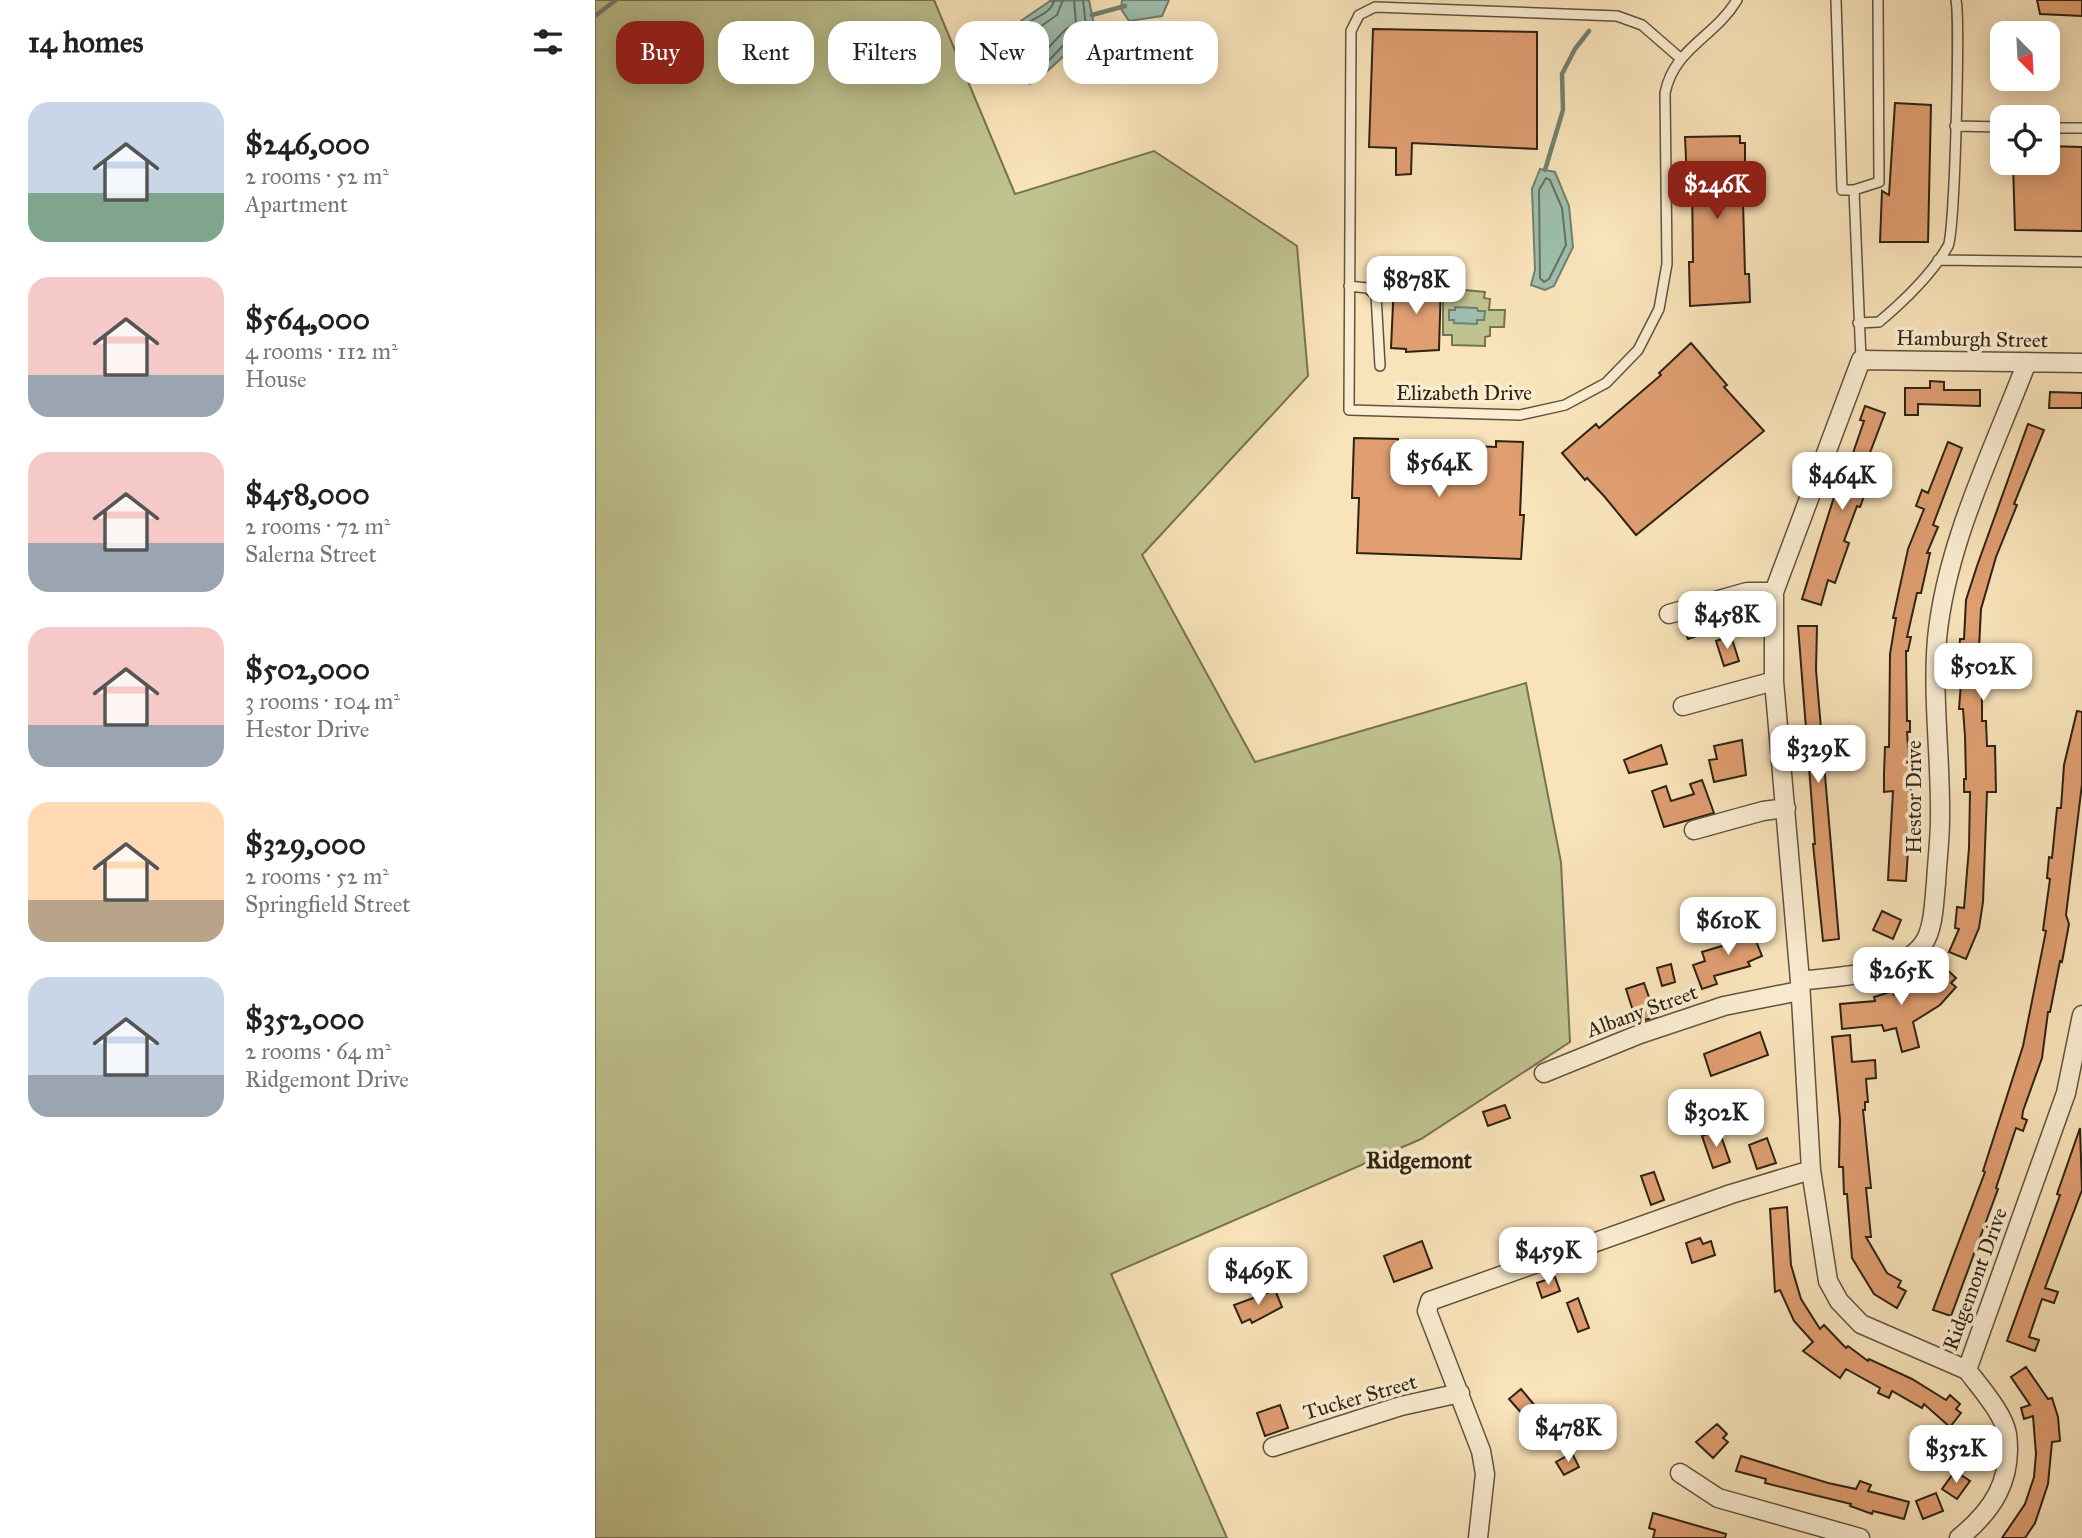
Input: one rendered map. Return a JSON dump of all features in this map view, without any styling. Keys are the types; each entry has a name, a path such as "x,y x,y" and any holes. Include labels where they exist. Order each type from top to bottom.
{"street":[{"name":"Hamburgh Street","path":"1861,360 2082,363"},
{"path":"1861,360 1774,592 1774,681 1800,986 1811,1170 1828,1281 1839,1301 1856,1320 1868,1327 1967,1370"},
{"name":"Hestor Drive","path":"1800,986 1891,967 1911,958 1925,942 1934,910 1940,819 1936,713 1937,640 1942,606 1950,562 2027,362"},
{"path":"1669,614 1747,592 1774,592"},
{"path":"1683,705 1774,681"},
{"path":"1694,830 1763,811 1786,808"},
{"name":"Albany Street","path":"1545,1073 1640,1034 1724,1006 1800,986"},
{"name":"Ridgemont Drive","path":"1959,1538 1980,1520 1996,1500 2005,1468 2007,1433 1990,1401 1967,1370 2066,1093 2082,1015"},
{"path":"1478,1538 1485,1474 1481,1451 1427,1311 1430,1301 1731,1194 1811,1170"},
{"name":"Tucker Street","path":"1273,1447 1401,1406 1460,1393"},
{"path":"1680,1473 1718,1498 1860,1538"}],"lane":[{"name":"Elizabeth Drive","path":"1349,286 1349,410 1520,415 1565,405 1606,383 1638,350 1659,309 1667,264 1665,93 1668,76 1680,58 1729,15 1737,0"},
{"path":"1836,0 1842,190 1854,190 1879,182 1878,0"},
{"path":"1858,323 1879,322 1895,308 1950,244 1956,0"},
{"path":"1380,366 1376,295 1367,288 1349,286 1353,22 1366,10 1375,7 1617,16 1642,26 1680,58"},
{"path":"1955,126 1990,127"},
{"path":"2060,128 2082,128"},
{"path":"1854,190 1861,360"},
{"path":"1938,260 2082,262"}],"green space":[{"path":"595,0 934,0 955,50 955,84 969,84 1015,194 1154,151 1297,246 1308,376 1142,555 1255,762 1526,683 1561,862 1570,1042 1421,1139 1111,1274 1227,1538 595,1538"},
{"path":"1454,289 1485,292 1484,298 1490,299 1489,310 1505,310 1504,327 1490,327 1490,336 1485,337 1485,346 1452,345 1452,335 1443,335 1443,297 1452,296"}],"water":[{"path":"1089,0 1093,21 1063,21 1063,57 1049,69 1049,21 1021,21 1050,1"},
{"path":"1122,0 1169,0 1162,16 1129,21 1121,9"},
{"path":"1540,169 1555,172 1569,206 1573,247 1554,286 1545,290 1531,285 1535,270 1532,189"},
{"path":"1455,307 1485,311 1484,320 1477,320 1477,324 1454,323 1454,320 1449,320 1449,310 1455,310"}],"building":[{"path":"2037,0 2082,0 2082,16 2040,14"},
{"path":"1373,29 1537,32 1537,149 1412,143 1411,174 1396,175 1396,148 1369,147"},
{"path":"1895,103 1931,105 1928,242 1880,242 1882,191 1889,195"},
{"path":"1740,136 1740,143 1745,143 1745,165 1742,165 1745,274 1749,274 1750,302 1690,306 1689,262 1693,262 1692,180 1687,180 1685,137"},
{"path":"2060,146 2082,147 2082,231 2015,230 2013,175 2060,175"},
{"path":"1394,282 1441,282 1439,350 1406,352 1406,349 1391,348"},
{"path":"1691,343 1727,385 1724,387 1764,431 1636,535 1604,496 1587,478 1585,480 1562,453 1596,424 1599,428 1661,375 1659,373"},
{"path":"1930,381 1944,382 1944,390 1980,390 1980,406 1918,404 1918,415 1905,415 1905,388 1930,388"},
{"path":"2050,392 2082,393 2082,408 2049,408"},
{"path":"1865,406 1885,413 1857,487 1866,491 1860,507 1857,506 1844,541 1849,543 1835,583 1828,580 1821,605 1802,599 1839,481 1843,482 1864,421 1860,420"},
{"path":"2028,424 2044,430 2014,504 2017,505 1996,557 1981,609 1978,667 1982,668 1982,721 1986,721 1987,746 1995,746 1996,792 1987,792 1983,902 1979,928 1966,959 1949,952 1959,929 1955,928 1957,907 1964,908 1969,848 1970,792 1964,792 1965,736 1963,709 1959,709 1963,655 1959,655 1960,639 1964,639 1966,600"},
{"path":"1354,438 1398,439 1398,443 1496,447 1496,441 1523,442 1520,515 1524,515 1521,559 1357,553 1359,498 1352,498"},
{"path":"1948,442 1962,448 1933,525 1938,527 1927,553 1930,553 1921,593 1917,593 1907,637 1911,637 1906,651 1907,721 1910,721 1910,732 1907,732 1912,806 1906,881 1888,880 1893,791 1884,792 1884,773 1885,747 1889,747 1890,654 1896,618 1893,618 1908,549 1924,509 1916,506 1922,490 1928,493"},
{"path":"1707,615 1712,631 1688,639 1682,622"},
{"path":"1798,626 1817,626 1816,670 1839,939 1823,941 1813,844"},
{"path":"1731,636 1739,661 1724,666 1716,641"},
{"path":"2077,711 2082,712 2082,784 2066,915 2069,924 2062,962 2060,961 2048,1012 2042,1058 2023,1111 2022,1118 2027,1120 2023,1131 2016,1128 1996,1188 1998,1189 1951,1316 1933,1310 1985,1172 1983,1171 2023,1046 2046,931 2043,930 2050,879 2047,878 2049,857 2052,858 2057,808 2061,808 2064,765"},
{"path":"1742,740 1746,775 1714,782 1709,760 1717,759 1714,746"},
{"path":"1661,745 1667,764 1629,773 1624,760"},
{"path":"1702,780 1714,813 1664,827 1652,791 1666,786 1671,801 1694,794 1690,784"},
{"path":"1882,911 1901,920 1893,939 1873,930"},
{"path":"1750,926 1762,956 1748,962 1750,966 1714,976 1717,984 1702,989 1693,965 1705,961 1702,952 1725,945 1722,937"},
{"path":"1671,964 1675,982 1662,986 1657,968"},
{"path":"1937,965 1942,965 1956,978 1951,983 1956,987 1940,1005 1913,1022 1919,1047 1902,1052 1896,1028 1884,1031 1882,1025 1842,1029 1840,1004 1875,1001 1874,997 1893,991 1894,995 1917,981 1919,985"},
{"path":"1644,983 1656,1017 1645,1020 1643,1015 1635,1017 1626,989"},
{"path":"1760,1032 1768,1055 1711,1076 1704,1054"},
{"path":"1850,1035 1852,1062 1875,1060 1876,1078 1866,1079 1868,1102 1865,1102 1863,1110 1871,1188 1866,1188 1871,1237 1866,1237 1887,1273 1901,1281 1898,1287 1906,1291 1897,1308 1874,1294 1852,1258 1847,1194 1844,1194 1843,1167 1839,1167 1840,1120 1832,1037"},
{"path":"1740,1093 1744,1106 1726,1112 1722,1100"},
{"path":"1505,1105 1510,1118 1488,1126 1483,1112"},
{"path":"2080,1128 2082,1190 2045,1288 2058,1292 2054,1303 2042,1299 2029,1337 2039,1340 2035,1351 2007,1341 2060,1195 2057,1194"},
{"path":"1719,1130 1730,1162 1713,1168 1702,1136"},
{"path":"1767,1138 1776,1163 1757,1169 1749,1145"},
{"path":"1654,1172 1664,1200 1651,1205 1641,1176"},
{"path":"1787,1207 1791,1265 1801,1299 1820,1329 1824,1325 1846,1348 1848,1346 1868,1361 1869,1359 1912,1379 1946,1400 1950,1395 1960,1404 1956,1409 1961,1413 1950,1427 1924,1404 1922,1408 1892,1391 1889,1398 1878,1393 1880,1388 1846,1369 1840,1378 1803,1351 1813,1342 1794,1321 1780,1290 1775,1292 1770,1209"},
{"path":"1700,1238 1703,1244 1711,1241 1715,1255 1692,1263 1686,1243"},
{"path":"1422,1241 1432,1268 1394,1282 1384,1256"},
{"path":"1555,1277 1560,1291 1542,1298 1537,1283"},
{"path":"1275,1290 1282,1307 1252,1323 1250,1319 1242,1323 1234,1305"},
{"path":"1578,1298 1589,1328 1578,1332 1567,1303"},
{"path":"2026,1367 2048,1399 2052,1398 2058,1417 2060,1441 2052,1442 2048,1484 2035,1523 2025,1538 2002,1538 2025,1504 2034,1477 2036,1454 2033,1416 2024,1419 2021,1408 2030,1405 2011,1377"},
{"path":"1521,1389 1536,1407 1525,1417 1509,1399"},
{"path":"1280,1405 1288,1428 1265,1436 1257,1413"},
{"path":"1717,1424 1727,1434 1723,1438 1728,1442 1713,1458 1696,1442"},
{"path":"1972,1436 1975,1459 1955,1461 1952,1439"},
{"path":"1572,1453 1579,1467 1564,1475 1556,1462"},
{"path":"1741,1456 1828,1483 1856,1489 1860,1481 1871,1485 1868,1491 1909,1502 1904,1519 1873,1511 1872,1514 1850,1506 1851,1504 1765,1483 1766,1479 1736,1471"},
{"path":"1955,1471 1970,1481 1957,1499 1942,1489"},
{"path":"1936,1493 1943,1511 1923,1519 1916,1501"},
{"path":"1653,1513 1726,1534 1725,1538 1653,1538 1655,1530 1649,1528"}],"waterway":[{"path":"595,16 616,0"},
{"path":"1092,15 1125,6"},
{"path":"1545,170 1563,110 1562,74 1575,49 1589,31"}],"district":[{"name":"Ridgemont","path":"1419,1160"}]}
